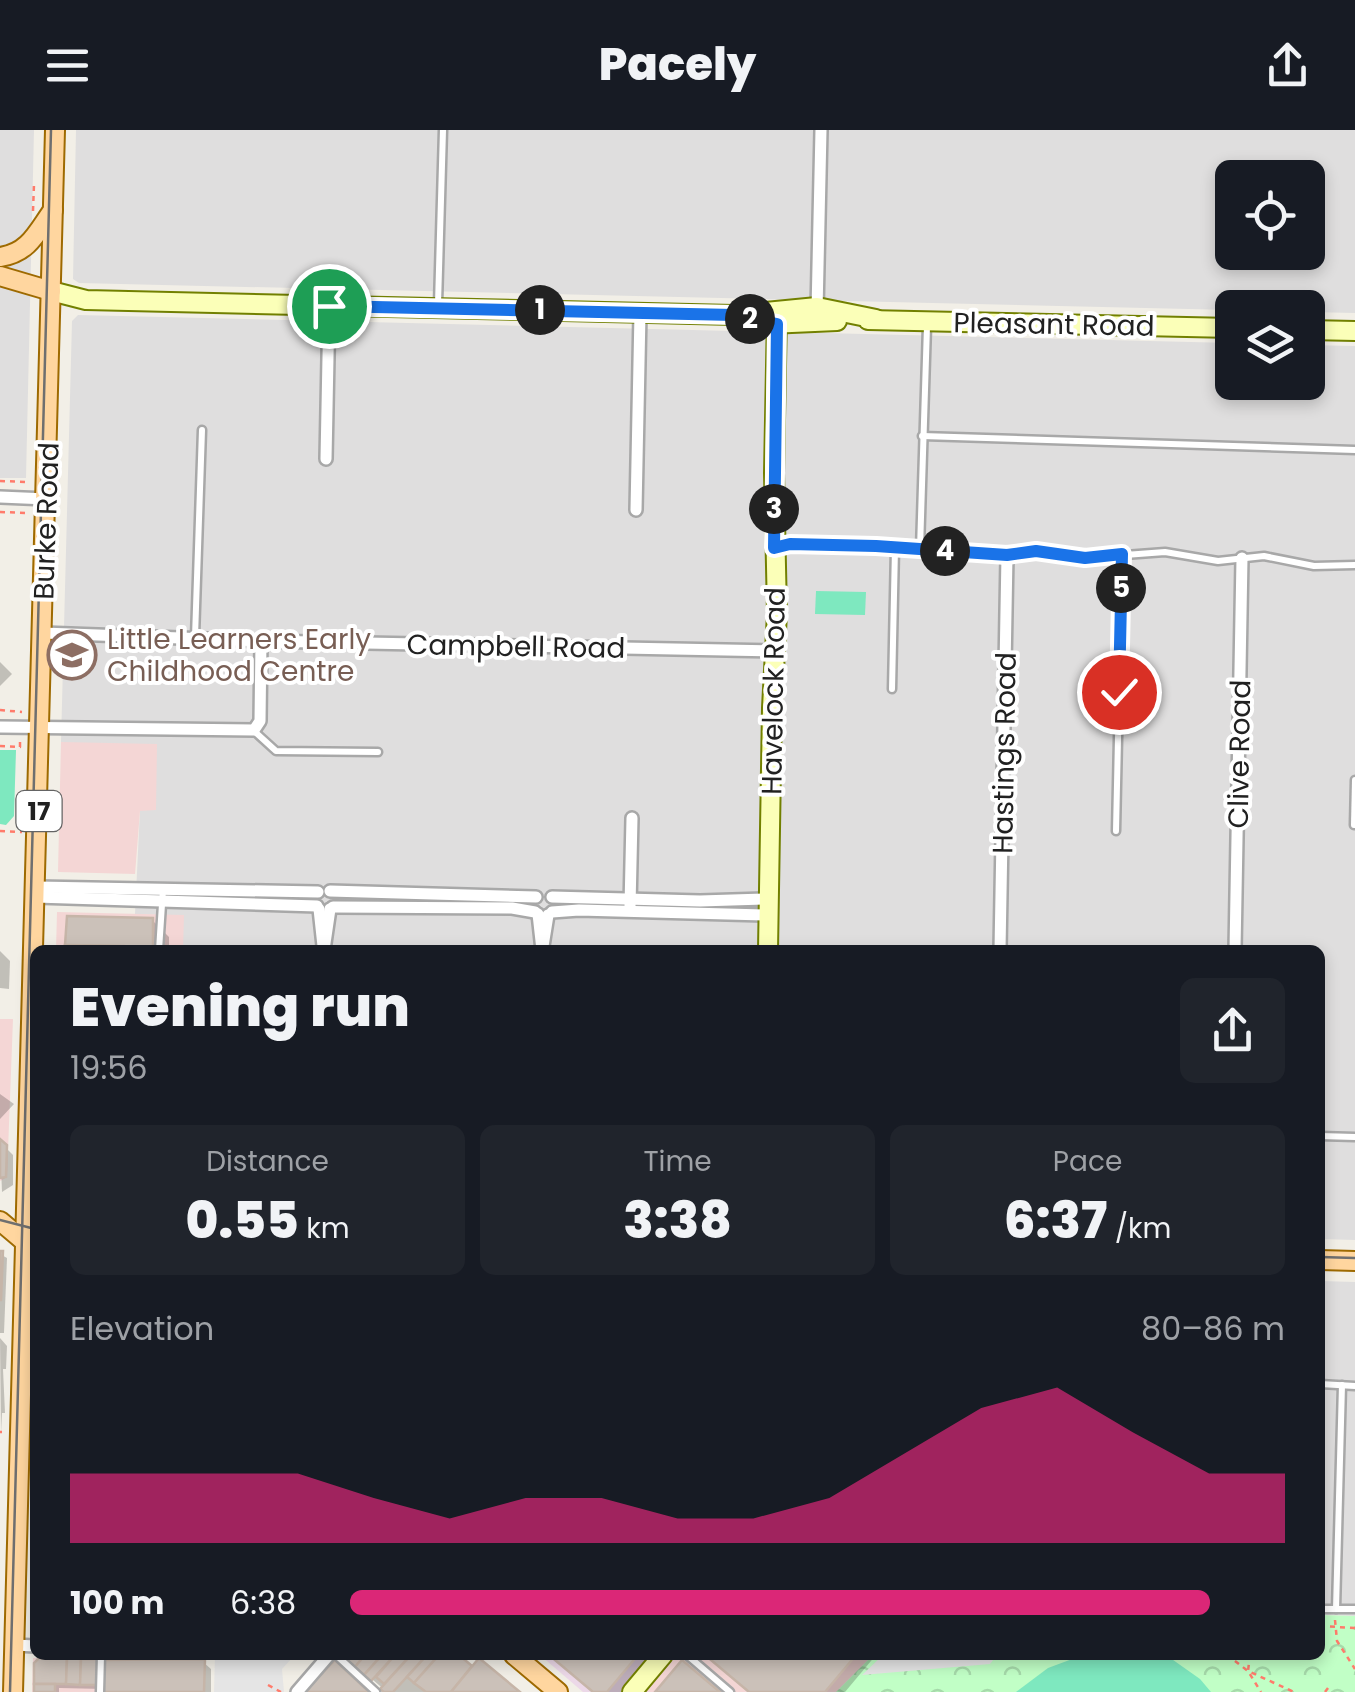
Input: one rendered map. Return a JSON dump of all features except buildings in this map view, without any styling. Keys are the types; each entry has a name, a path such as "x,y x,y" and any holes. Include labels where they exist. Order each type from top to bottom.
{"main road":[{"name":"Burke Road","path":"33,945 55,130"},
{"path":"0,256 22,251 54,209"},
{"path":"0,276 51,291"},
{"name":"Burke Road","path":"13,1692 28,1414 19,1233 30,1012"},
{"path":"1325,1260 1355,1261"},
{"path":"520,1660 558,1692"}],"street":[{"path":"817,314 821,130"},
{"name":"Pleasant Road","path":"51,291 86,300 777,319 817,314 1215,328"},
{"path":"326,459 329,306"},
{"path":"636,510 640,313"},
{"name":"Havelock Road","path":"768,945 776,651 777,319"},
{"path":"1325,330 1355,331"},
{"path":"0,497 47,506"},
{"name":"Hastings Road","path":"1000,945 1007,555"},
{"name":"Clive Road","path":"1235,945 1242,558"},
{"name":"Campbell Road","path":"43,633 776,651"},
{"path":"0,727 254,730 260,721 262,641"},
{"path":"630,905 632,818"},
{"path":"36,892 544,894 630,905 768,907"},
{"path":"324,892 315,900 325,908"},
{"path":"163,894 325,908 493,908 543,913 630,905"},
{"path":"536,896 532,904 543,913"},
{"path":"543,913 555,904 552,897"},
{"path":"324,945 325,908"},
{"path":"542,945 543,913"},
{"path":"15,1645 30,1646"},
{"path":"296,1692 324,1660"},
{"path":"632,1692 659,1660"}],"lane":[{"path":"438,308 443,130"},
{"path":"920,549 928,320"},
{"path":"195,638 202,430"},
{"path":"922,436 1355,450"},
{"path":"774,548 790,544 1007,555 1036,551 1085,558 1165,552 1224,561 1264,556 1314,566 1355,564"},
{"path":"892,689 896,548"},
{"path":"1116,831 1122,554"},
{"path":"254,730 276,751 378,752"},
{"path":"1354,825 1355,780"},
{"path":"159,945 163,894"},
{"path":"1325,1136 1355,1137"},
{"path":"1325,1384 1355,1386"},
{"path":"1336,1609 1342,1385"},
{"path":"1325,1608 1355,1609"},
{"path":"100,1692 101,1660"},
{"path":"341,1660 376,1692"},
{"path":"692,1660 730,1692"}],"path":[{"path":"0,480 28,482"},
{"path":"0,512 47,506"},
{"path":"0,710 22,710"},
{"path":"1336,1609 1338,1642 1355,1669"},
{"path":"1325,1626 1355,1628"},
{"path":"1234,1660 1294,1692"},
{"path":"1249,1660 1248,1671 1261,1692"},
{"path":"268,1684 281,1692"}],"shaded area":[{"path":"0,130 34,130 26,478 0,478"},
{"path":"76,130 1355,130 1355,313 1325,312 1325,290 1215,290 1215,310 79,283 73,279"},
{"path":"78,315 1215,343 1215,400 1325,400 1325,345 1355,346 1355,1240 1325,1239 1325,945 183,945 183,916 135,914 140,810 156,810 61,742 72,321"},
{"path":"61,742 157,744 156,810 140,811 135,874 58,872"},
{"path":"57,912 184,915 183,945 56,945"},
{"path":"0,1019 13,1019 7,1177 0,1181"},
{"path":"1325,1281 1355,1282 1355,1616 1325,1615"},
{"path":"33,1660 103,1660 101,1692 32,1692"},
{"path":"215,1660 290,1660 282,1669 284,1692 214,1692"},
{"path":"546,1660 671,1660 645,1692 583,1692"},
{"path":"671,1660 868,1660 836,1692 645,1692"},
{"path":"878,1660 993,1660 990,1664 862,1675"}],"green space":[{"path":"816,591 866,592 865,615 815,614"},
{"path":"0,750 16,750 14,816 6,825 0,824"},
{"path":"1325,1615 1355,1616 1355,1692 836,1692 868,1660 1325,1660"},
{"path":"1070,1660 1173,1660 1211,1692 1016,1692 1048,1668"}],"tram line":[{"path":"10,1692 51,130"},
{"path":"0,1220 30,1228"},
{"path":"1325,1257 1355,1258"}],"place":[{"name":"Little Learners Early Childhood Centre","path":"72,655"}],"route":[{"path":"329,306 734,315 777,324 774,548 790,544 876,546 1007,555 1036,551 1085,558 1122,554 1119,692"}]}
